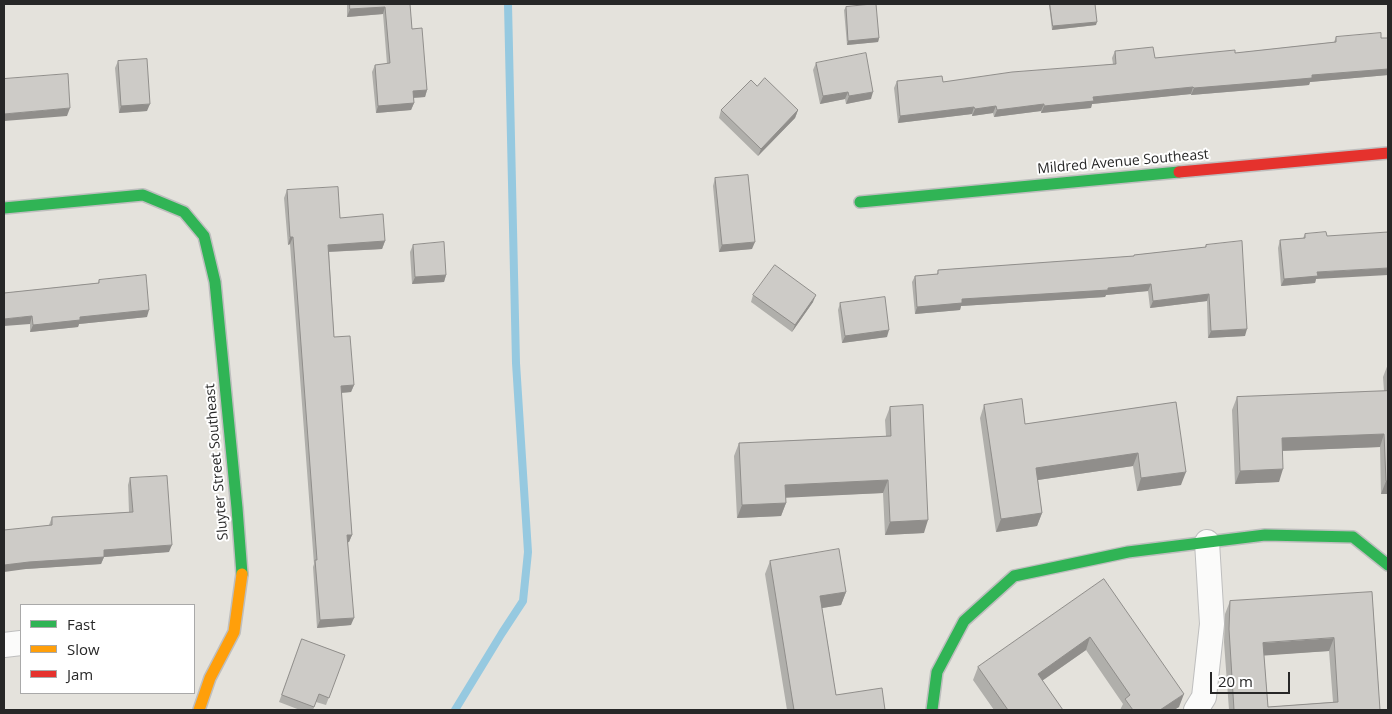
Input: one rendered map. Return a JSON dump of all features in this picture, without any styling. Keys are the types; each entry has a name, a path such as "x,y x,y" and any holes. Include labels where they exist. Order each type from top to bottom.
{"street":[{"name":"Mildred Avenue Southeast","path":"860,202 1388,153"},
{"name":"Sluyter Street Southeast","path":"4,208 143,195 184,212 204,236 215,282 242,578 234,632 202,676 199,710"},
{"path":"932,710 938,672 964,621 1014,576 1128,552 1265,535 1353,537 1388,565"},
{"path":"1196,710 1204,697 1212,624 1207,542"},
{"path":"4,644 20,643"}],"building":[{"path":"350,4 410,4 412,29 422,28 427,90 413,91 414,103 378,106 375,65 390,63 385,7 350,9"},
{"path":"876,4 879,38 848,41 846,7"},
{"path":"1050,4 1095,4 1097,22 1053,26"},
{"path":"1381,33 1381,38 1388,38 1388,69 1312,75 1312,78 1093,97 1094,101 1044,106 1044,104 997,110 996,106 975,109 974,107 900,116 897,81 942,76 943,82 1012,72 1116,64 1115,51 1153,47 1155,58 1235,50 1235,53 1336,42 1336,37"},
{"path":"866,53 873,92 849,96 848,92 823,96 816,63"},
{"path":"147,59 150,104 121,106 118,61"},
{"path":"68,74 70,108 4,114 4,79"},
{"path":"765,78 798,110 761,149 721,110 751,80 757,86"},
{"path":"748,175 755,242 722,245 715,178"},
{"path":"338,187 340,218 383,214 385,241 328,245 334,337 350,336 354,385 341,386 352,535 347,535 354,618 320,620 293,237 290,237 287,190"},
{"path":"1326,232 1327,236 1388,232 1388,268 1317,272 1318,276 1284,279 1280,240 1305,238 1305,234"},
{"path":"1242,241 1247,329 1211,331 1209,294 1153,301 1151,284 1108,288 1108,290 962,299 962,303 917,307 915,276 938,274 938,270 1134,256"},
{"path":"444,242 446,275 415,277 413,245"},
{"path":"775,265 816,295 795,325 753,295"},
{"path":"146,275 149,310 80,317 80,320 33,325 32,316 4,319 4,293 99,283 99,280"},
{"path":"885,297 889,330 845,336 840,303"},
{"path":"1388,391 1388,481 1386,481 1384,434 1282,438 1283,469 1240,471 1237,397"},
{"path":"1022,399 1025,424 1176,402 1186,472 1141,478 1138,453 1036,468 1042,513 1001,519 984,405"},
{"path":"923,405 928,520 890,522 888,480 785,485 786,503 742,505 739,443 891,436 890,407"},
{"path":"167,476 172,545 104,550 104,557 4,565 4,530 52,525 52,517 133,512 130,478"},
{"path":"839,549 846,592 820,596 836,695 882,688 885,710 794,710 770,561"},
{"path":"1104,579 1184,694 1160,710 1133,710 1125,699 1130,695 1090,637 1038,674 1063,710 1008,710 978,667"},
{"path":"1372,592 1380,710 1234,710 1229,629 1230,601","holes":["1334,638 1338,702 1268,707 1263,643"]},
{"path":"302,639 345,655 329,698 319,694 314,707 282,695"}],"waterway":[{"path":"455,710 523,601 528,552 516,363 508,4"}],"traffic: fast":[{"path":"860,202 1179,172"},
{"path":"4,208 143,195 184,212 204,236 215,282 242,574"},
{"path":"932,710 937,672 964,621 1014,576 1128,552 1265,535 1353,537 1388,565"}],"traffic: slow":[{"path":"199,710 210,678 234,632 242,574"}],"traffic: jam":[{"path":"1179,172 1388,153"}]}
